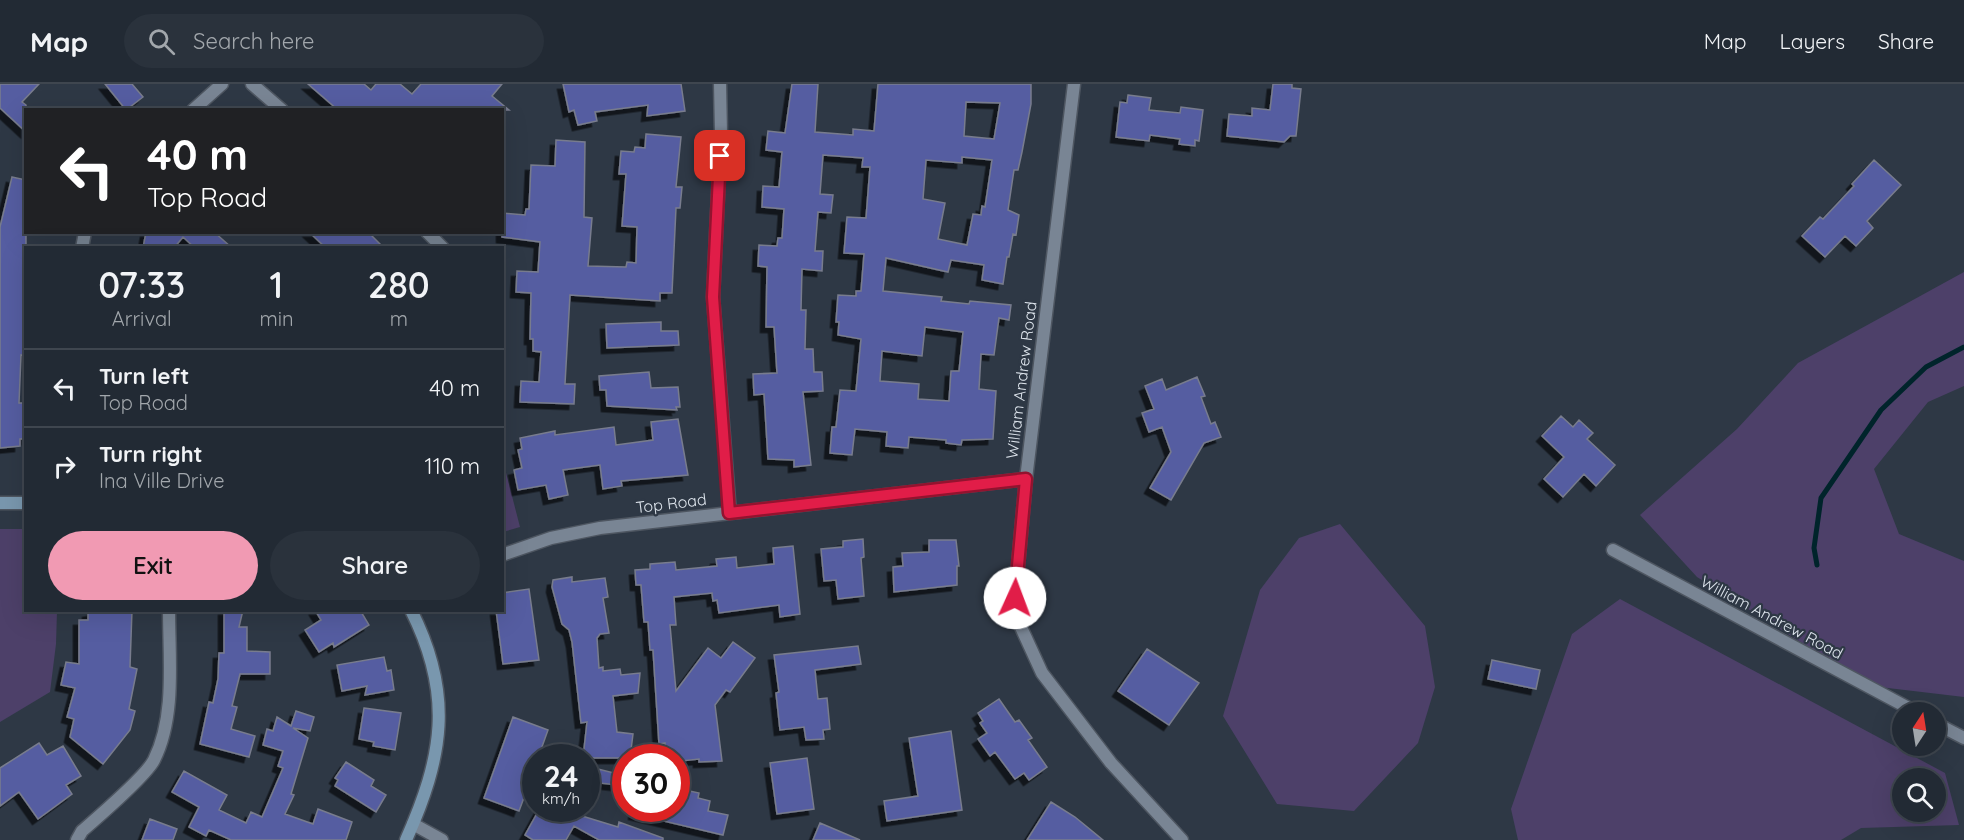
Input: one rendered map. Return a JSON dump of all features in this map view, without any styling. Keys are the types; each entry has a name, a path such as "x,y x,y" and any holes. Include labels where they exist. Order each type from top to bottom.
{"street":[{"path":"195,108 222,84"},
{"path":"252,84 280,108"},
{"path":"720,84 721,133 713,297 729,513"},
{"name":"William Andrew Road","path":"1074,84 1026,479 1015,598 1020,625 1042,673 1111,763 1182,840"},
{"path":"429,234 441,246"},
{"name":"Top Road","path":"504,554 551,538 600,528 1026,479"},
{"path":"0,503 24,503"},
{"name":"William Andrew Road","path":"1613,550 1897,702"},
{"path":"77,840 82,831 153,762 165,727 170,691 169,612"},
{"path":"406,840 431,779 440,723 435,677 421,630 412,612"},
{"path":"1946,729 1964,738"},
{"path":"413,824 442,840"}],"shaded area":[{"path":"1964,272 1964,386 1928,402 1874,469 1899,534 1964,561 1964,697 1871,686 1697,577 1640,515 1737,429 1798,363"},
{"path":"504,465 520,527 504,531"},
{"path":"1340,524 1425,626 1435,687 1418,743 1354,811 1277,804 1223,716 1260,590 1299,538"},
{"path":"0,529 24,529 24,612 57,612 56,644 50,692 0,722"},
{"path":"1620,599 1892,745 1892,756 1913,756 1936,768 1892,768 1892,822 1946,822 1946,777 1959,825 1861,828 1841,840 1518,840 1511,809 1572,634"}],"building":[{"path":"0,84 39,84 22,102 26,105 24,130 0,108"},
{"path":"105,84 132,84 143,97 129,108 124,108"},
{"path":"308,84 364,84 371,90 376,84 400,84 412,94 421,84 502,84 492,96 509,110 504,110 504,108 336,108"},
{"path":"563,84 681,84 685,111 647,116 648,105 595,112 597,121 578,125 574,110 569,112"},
{"path":"792,84 818,84 815,132 853,135 853,129 874,131 878,84 1031,84 1031,104 1018,170 1014,170 1008,210 1019,215 1016,235 1013,234 1009,257 1007,257 1003,284 982,280 984,265 951,260 948,272 886,258 883,291 942,297 941,301 1011,305 1009,320 999,318 994,355 981,354 979,389 996,391 993,439 962,440 961,445 946,443 946,440 909,437 908,448 886,446 887,432 855,429 852,455 830,453 832,427 836,427 840,390 856,391 861,339 838,335 839,322 836,322 838,295 856,296 856,291 861,291 864,254 844,253 847,217 866,218 870,167 862,167 863,158 823,155 820,194 833,195 831,213 818,212 815,251 823,251 822,271 802,269 801,310 806,310 805,349 813,349 814,372 822,372 823,391 803,392 811,465 794,467 794,460 768,459 764,394 754,395 753,374 777,373 774,327 766,327 767,267 758,266 759,245 777,246 778,238 782,238 784,209 762,207 763,186 779,187 782,152 766,150 768,131 785,133","holes":["966,102 1000,103 994,139 964,136","962,157 992,160 985,207 982,206 981,215 973,214 967,245 938,239 945,203 923,199 926,160 962,163","925,327 963,332 959,371 951,371 949,401 918,399 919,384 880,381 882,351 922,356"]},
{"path":"1273,84 1292,84 1292,88 1301,89 1296,136 1290,136 1284,142 1227,136 1229,114 1252,116 1252,108 1270,110"},
{"path":"1128,95 1151,98 1149,110 1180,113 1181,107 1203,110 1199,141 1195,140 1195,146 1179,144 1180,139 1150,135 1149,141 1116,137 1120,102 1127,103"},
{"path":"646,134 681,137 676,187 682,187 680,208 676,208 672,293 660,293 660,301 570,295 565,384 575,384 574,404 520,402 521,381 539,382 541,352 533,351 533,339 530,339 531,293 516,292 517,271 538,272 540,242 502,237 504,213 525,215 526,209 529,209 531,165 555,166 556,140 585,142 584,217 592,218 588,266 626,267 627,262 636,263 637,227 622,226 626,174 619,174 621,151 634,152 635,147 645,148"},
{"path":"1874,160 1901,185 1867,221 1873,228 1856,246 1845,236 1825,257 1802,236 1820,217 1823,219 1854,186 1852,184"},
{"path":"12,177 24,180 26,246 24,246 24,356 21,355 19,403 24,403 24,439 20,439 20,446 0,448 0,227"},
{"path":"146,234 216,234 230,246 193,246 183,237 176,246 143,246"},
{"path":"311,234 370,234 382,246 324,246"},
{"path":"661,322 661,331 678,331 679,345 607,348 606,324"},
{"path":"649,372 651,388 678,387 680,407 676,407 677,410 607,406 606,390 600,390 599,376"},
{"path":"1197,377 1205,396 1201,397 1211,424 1215,422 1221,437 1204,443 1171,500 1150,488 1171,452 1162,427 1149,432 1142,413 1154,409 1145,386 1162,379 1166,390"},
{"path":"1561,416 1573,427 1579,420 1593,433 1587,439 1615,465 1596,486 1584,474 1563,497 1544,479 1564,457 1542,436"},
{"path":"678,419 688,475 621,481 622,486 603,489 600,465 563,470 568,495 549,499 546,485 518,490 514,470 522,468 518,450 522,449 520,438 555,431 555,435 614,427 616,445 653,440 651,422"},
{"path":"863,539 864,557 861,558 864,596 838,599 836,580 824,581 821,549 843,547 843,541"},
{"path":"929,540 956,540 959,566 957,566 957,585 894,592 893,567 903,566 902,553 929,552"},
{"path":"793,546 800,614 780,617 779,605 719,613 717,600 713,601 712,593 674,597 676,625 670,625 676,691 708,648 721,658 733,642 755,658 730,692 726,690 715,705 722,761 690,760 690,744 659,744 653,650 650,650 648,622 644,622 641,585 636,585 635,570 650,569 650,564 675,562 676,570 717,566 716,559 736,557 737,568 774,564 773,548"},
{"path":"572,577 572,582 605,578 608,597 603,598 609,633 600,634 597,638 599,668 603,667 603,671 620,669 621,675 640,673 638,693 613,696 617,732 633,734 632,744 612,744 612,758 600,758 600,744 585,744 587,722 581,723 572,642 569,630 562,624 552,587 553,580"},
{"path":"529,589 539,660 503,664 496,612 504,612 504,593"},
{"path":"88,612 132,612 130,667 137,669 129,709 135,711 130,730 103,764 70,737 74,719 67,717 75,688 61,685 66,662 79,664 79,620 88,620"},
{"path":"224,612 243,612 239,627 247,627 247,651 270,652 270,674 240,674 232,706 237,707 231,729 255,736 249,757 200,744 209,702 213,703 218,679 219,653 224,653"},
{"path":"316,612 361,612 369,625 334,647 333,643 319,652 305,630 321,620"},
{"path":"858,646 861,664 815,670 818,699 827,698 830,729 823,730 824,739 806,740 804,727 780,730 776,693 779,692 774,655"},
{"path":"1147,649 1199,683 1169,725 1118,691"},
{"path":"384,657 387,671 391,670 394,690 365,695 367,686 342,691 337,665"},
{"path":"1492,660 1540,670 1536,689 1488,679"},
{"path":"999,699 1015,722 1019,720 1032,738 1028,740 1047,767 1029,780 1024,773 1015,779 995,752 990,756 978,739 987,733 980,723 983,721 978,713"},
{"path":"364,708 401,713 395,750 373,746 374,742 359,739"},
{"path":"296,711 314,717 310,731 293,728 308,738 291,794 294,795 285,814 313,824 318,809 352,822 346,840 231,840 209,830 206,836 189,827 199,807 172,792 184,771 227,795 219,810 246,823 251,812 262,817 283,768 278,766 283,751 263,745 267,729 273,731 277,717 291,726"},
{"path":"513,717 548,730 543,744 522,744 522,803 519,811 484,798"},
{"path":"951,731 962,810 887,821 884,801 918,796 909,738"},
{"path":"39,743 47,755 63,746 81,776 66,785 72,794 38,819 19,792 0,806 0,768"},
{"path":"807,758 814,809 777,814 770,763"},
{"path":"346,762 374,780 371,786 386,795 376,812 335,786 338,780 335,778"},
{"path":"600,770 612,772 612,784 600,783"},
{"path":"690,791 699,793 698,798 710,801 708,811 728,815 723,835 668,822 690,822"},
{"path":"1051,802 1075,817 1103,840 1027,840"},
{"path":"150,819 177,829 173,840 142,840"},
{"path":"532,822 600,822 618,827 619,822 663,838 663,840 599,840 574,826 566,840 533,840 525,835"},
{"path":"820,823 860,840 813,840"}],"waterway":[{"path":"1817,565 1814,548 1821,498 1881,410 1926,367 1964,347"}],"route":[{"path":"720,156 713,297 729,513 1026,479 1015,598"}]}
